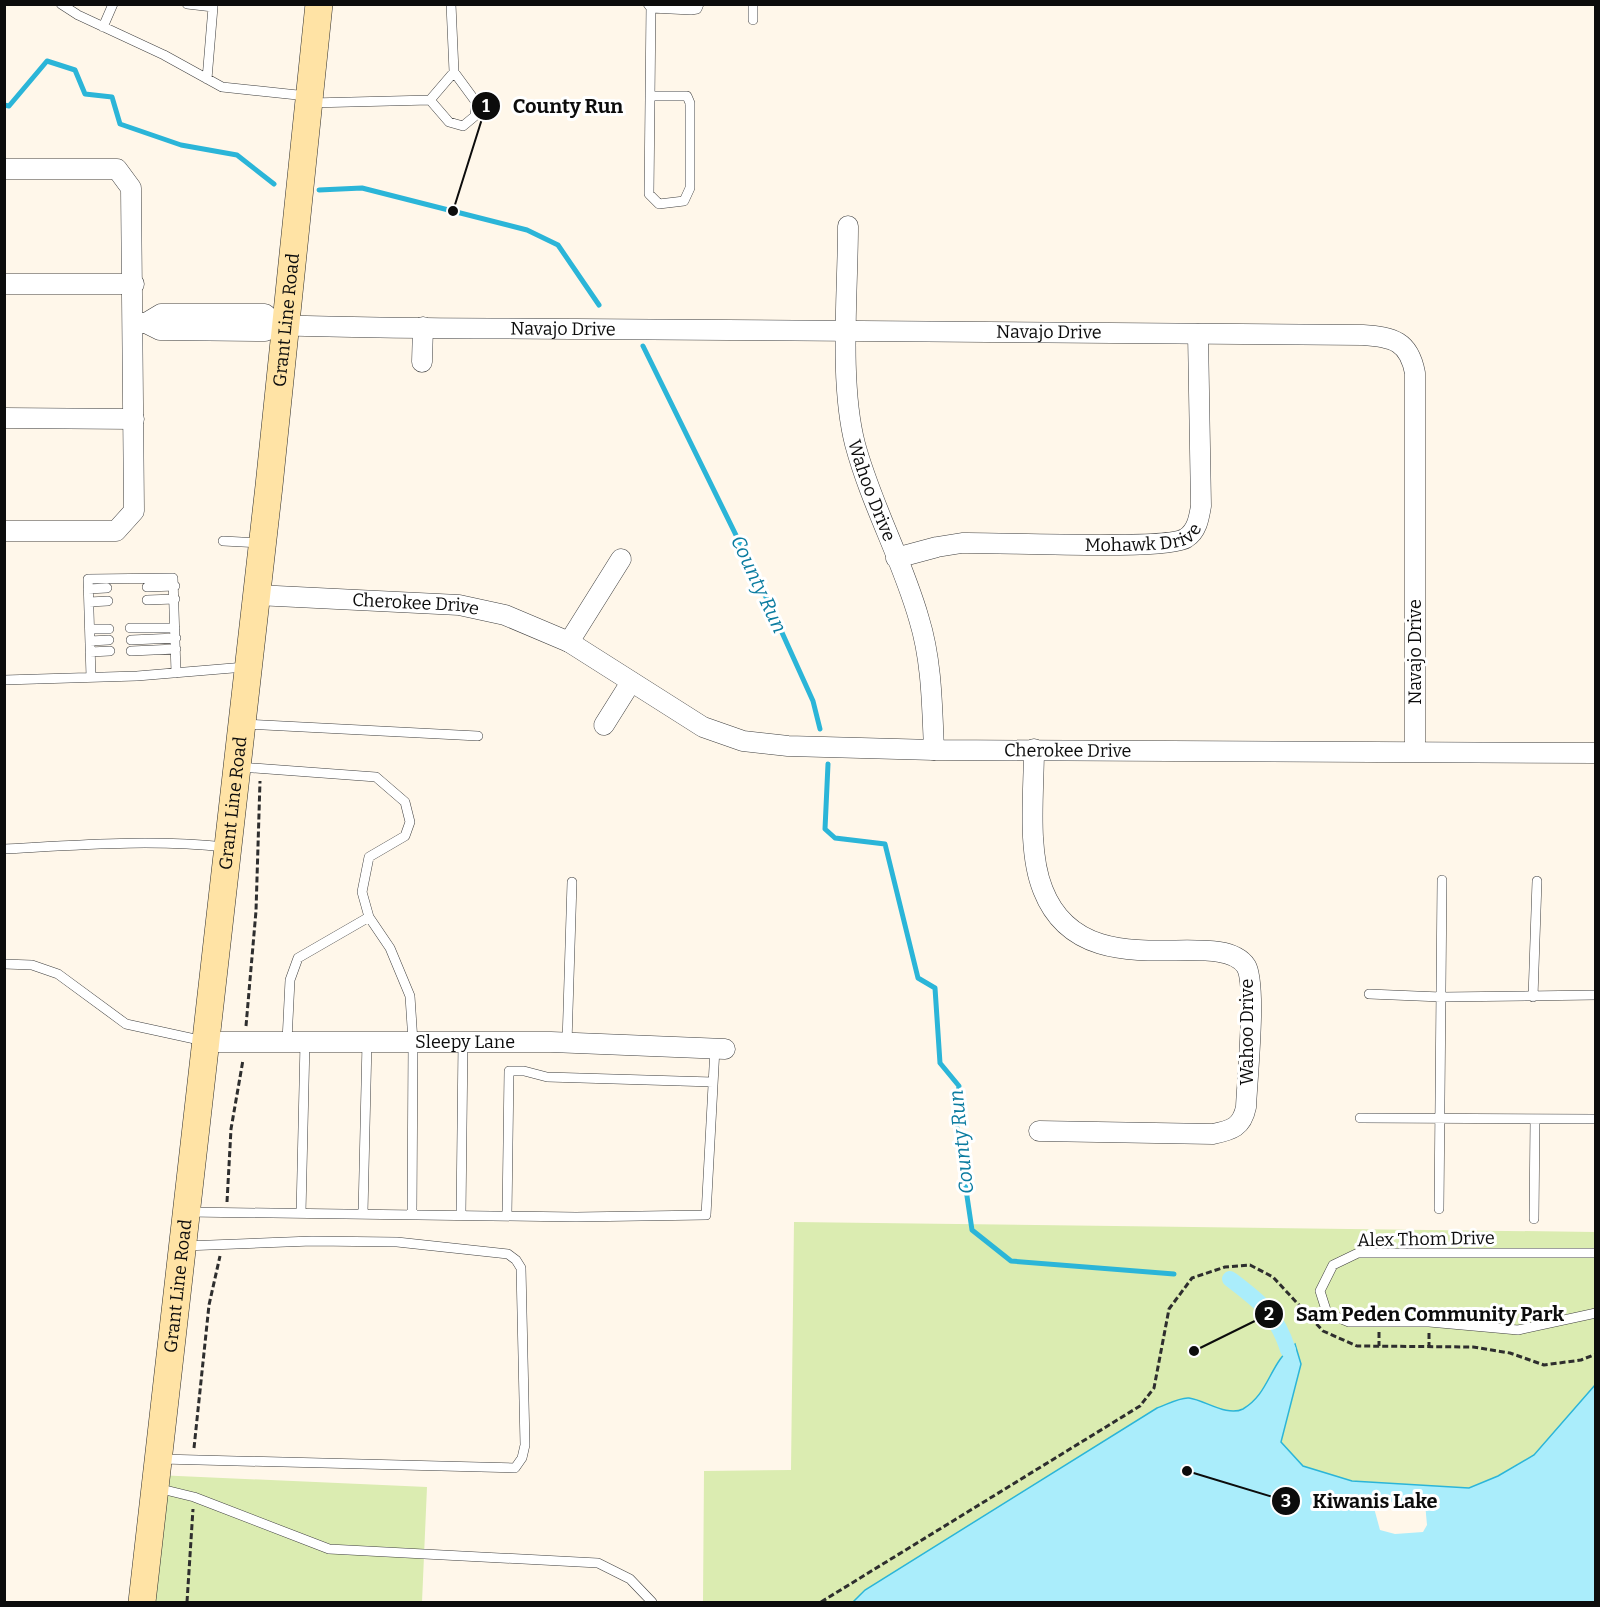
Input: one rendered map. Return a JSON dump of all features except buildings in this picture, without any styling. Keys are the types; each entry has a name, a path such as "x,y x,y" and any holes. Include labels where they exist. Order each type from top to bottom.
{"main road":[{"name":"Grant Line Road","path":"142,1602 227,847 248,768 241,723 262,543 281,325 319,4"}],"street":[{"path":"4,169 117,170 131,188 134,284 140,323 134,419 134,511 116,531 4,531"},
{"name":"Wahoo Drive","path":"848,226 848,400 855,442 874,506 920,621 928,660 934,750"},
{"path":"4,284 134,284"},
{"name":"Navajo Drive","path":"140,323 160,330 265,331 281,325 847,332 1026,330 1379,336 1404,346 1412,360 1415,373 1415,750"},
{"path":"422,362 423,327"},
{"name":"Mohawk Drive","path":"896,558 962,543 1120,544 1177,542 1187,538 1195,529 1201,506 1198,334"},
{"path":"4,418 134,419"},
{"path":"569,642 621,559"},
{"name":"Cherokee Drive","path":"256,595 459,605 505,615 569,642 693,722 723,736 743,741 788,746 934,750 1415,750 1596,753"},
{"path":"604,725 631,682"},
{"name":"Wahoo Drive","path":"1034,749 1034,841 1038,874 1042,890 1060,919 1089,939 1124,950 1158,952 1206,949 1233,955 1247,968 1251,989 1246,1107 1244,1119 1236,1128 1213,1134 1039,1131"},
{"name":"Sleepy Lane","path":"204,1042 567,1043 720,1048"}],"lane":[{"path":"61,4 103,27 164,55 222,87 309,100 430,100 449,122 463,126 475,116 476,102 454,72 451,4"},
{"path":"103,27 113,4"},
{"path":"187,4 213,7 207,79"},
{"path":"650,96 687,96 690,103 690,188 684,201 659,204 649,194 650,6 691,10 697,9 699,4"},
{"path":"753,4 753,20"},
{"path":"430,100 454,72"},
{"path":"223,541 262,543"},
{"path":"91,677 88,579 167,576 173,578 176,673"},
{"path":"147,587 175,586"},
{"path":"88,589 107,588"},
{"path":"147,600 175,599"},
{"path":"89,602 108,601"},
{"path":"130,628 175,628"},
{"path":"90,629 109,629"},
{"path":"131,640 176,638"},
{"path":"90,641 109,640"},
{"path":"131,651 176,649"},
{"path":"90,652 110,651"},
{"path":"4,680 176,673 248,667"},
{"path":"241,723 478,736"},
{"path":"248,768 376,777 405,802 410,822 405,837 369,857 362,892 369,917 390,948 410,996 413,1042 412,1213"},
{"path":"4,849 114,842 181,842 227,847"},
{"path":"1438,1209 1442,880"},
{"path":"1533,997 1537,881"},
{"path":"567,1043 572,882"},
{"path":"301,1213 296,1041 290,980 298,958 369,917"},
{"path":"4,964 32,965 58,974 126,1024 204,1042"},
{"path":"1369,994 1441,997 1596,995"},
{"path":"363,1213 367,1042"},
{"path":"460,1214 463,1042"},
{"path":"186,1212 706,1215 713,1082 720,1048"},
{"path":"507,1215 509,1071 524,1071 547,1077 713,1082"},
{"path":"1360,1118 1596,1119"},
{"path":"1534,1119 1534,1219"},
{"path":"158,1459 515,1468 522,1458 525,1445 521,1268 508,1254 396,1242 312,1241 182,1246"},
{"name":"Alex Thom Drive","path":"1596,1253 1358,1253 1333,1265 1320,1291 1327,1313 1349,1322 1429,1322 1518,1330 1596,1313"},
{"path":"155,1487 194,1497 329,1549 598,1563 630,1579 652,1602"}],"path":[{"path":"227,1212 231,1129 244,1041 256,911 248,768"},
{"path":"194,1460 209,1305 223,1246"},
{"path":"821,1602 1140,1406 1154,1388 1168,1310 1192,1278 1225,1267 1250,1264 1273,1277 1323,1331 1357,1346 1473,1347 1510,1353 1544,1365 1581,1360 1596,1354"},
{"path":"187,1602 194,1497"}],"green space":[{"path":"794,1222 1595,1232 1595,1602 703,1602 704,1471 791,1470"},
{"path":"156,1475 427,1487 422,1602 145,1602"}],"water":[{"path":"1295,1344 1301,1364 1281,1442 1303,1466 1352,1481 1469,1488 1498,1476 1534,1455 1595,1385 1595,1602 853,1602 865,1590 1157,1408 1189,1398 1223,1410 1243,1409 1259,1395 1280,1360"}],"pier":[{"path":"1377,1501 1425,1503 1427,1525 1423,1532 1395,1534 1380,1530 1374,1508"}],"waterway":[{"name":"County Run","path":"4,105 9,106 47,61 75,70 85,94 112,97 120,124 181,145 237,155 274,184"},
{"name":"County Run","path":"319,190 362,188 527,230 558,245 599,305"},
{"name":"County Run","path":"643,346 760,584 813,701 820,729"},
{"name":"County Run","path":"828,764 825,829 835,838 885,844 918,978 935,988 940,1063 959,1086 955,1115 972,1230 1011,1261 1174,1274"},
{"name":"County Run","path":"1230,1279 1266,1309 1284,1338 1288,1350"}],"place":[{"name":"County Run","path":"453,211"},
{"name":"Sam Peden Community Park","path":"1194,1351"},
{"name":"Kiwanis Lake","path":"1187,1471"}]}
